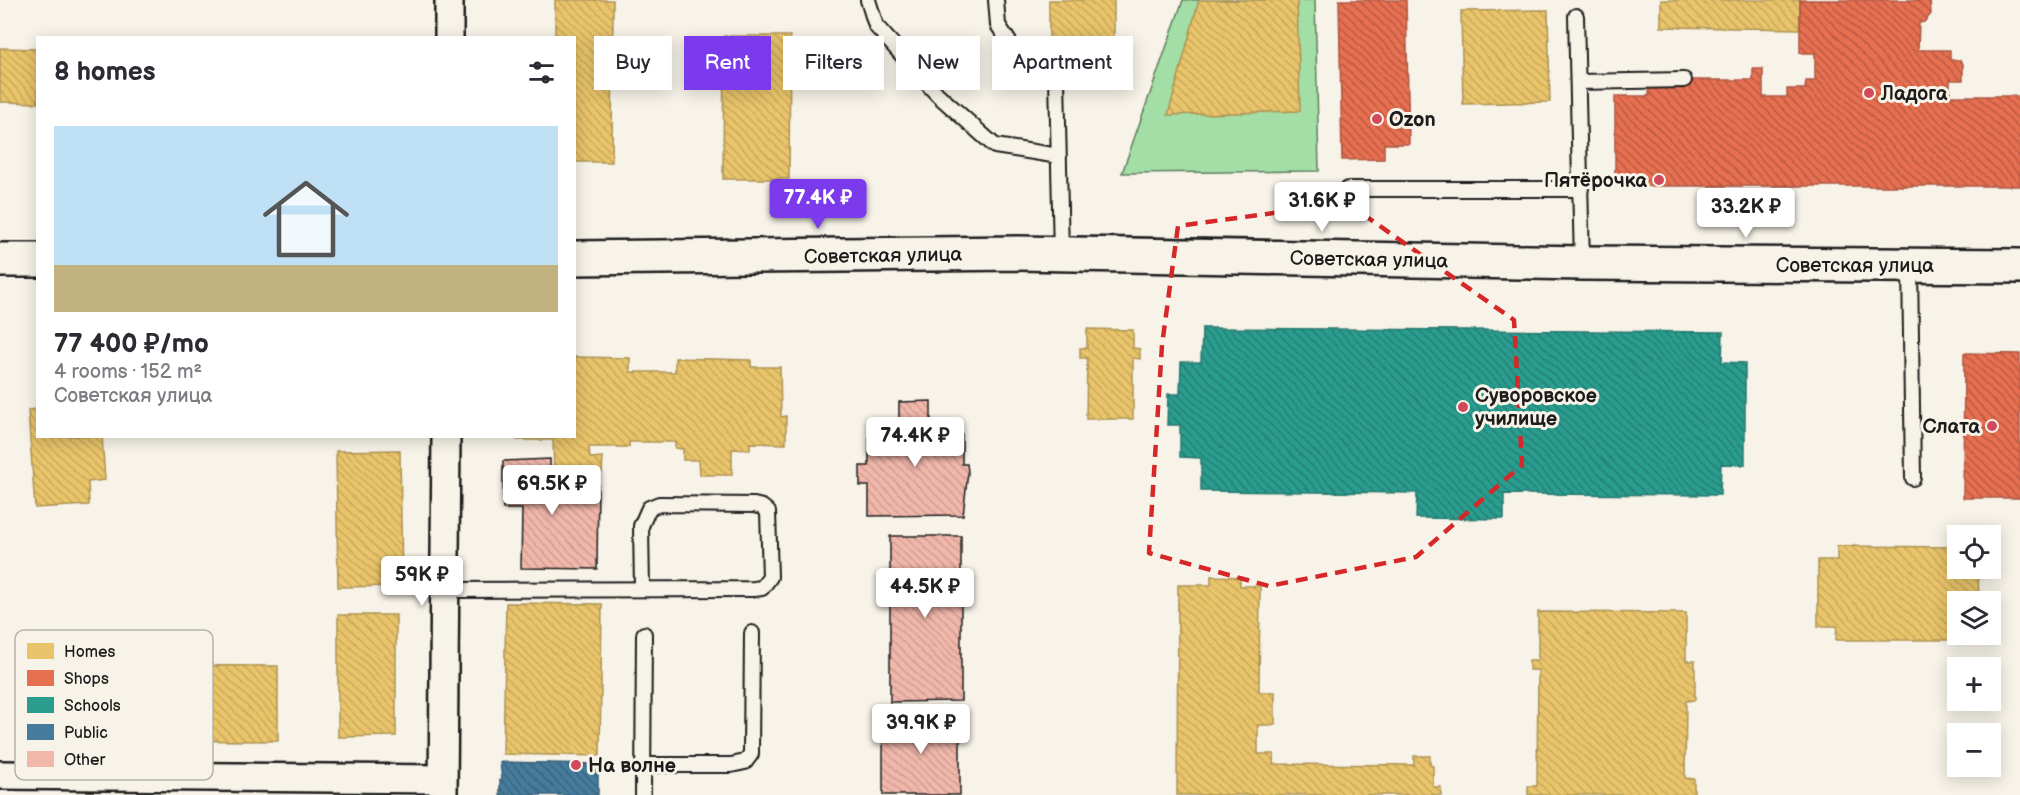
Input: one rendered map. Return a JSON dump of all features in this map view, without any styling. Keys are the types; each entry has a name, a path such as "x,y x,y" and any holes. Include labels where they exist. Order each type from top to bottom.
{"main road":[{"name":"Советская улица","path":"576,258 1061,253 1582,263 2020,266"},
{"path":"0,260 36,260"}],"street":[{"path":"449,0 449,36"},
{"path":"213,777 443,787 446,438"},
{"path":"0,775 15,775"}],"lane":[{"path":"868,0 876,26 937,94 995,146 1059,156"},
{"path":"996,0 998,25 1013,48 1034,70 1057,79 1061,253"},
{"path":"1576,16 1582,263"},
{"path":"1578,82 1684,80"},
{"path":"1348,189 1581,189"},
{"path":"1910,266 1914,478"},
{"path":"445,590 754,589 762,588 770,577 768,513 762,507 754,505 659,504 649,508 641,526 642,589"},
{"path":"643,765 731,765 745,762 751,754 752,633"},
{"path":"643,795 644,634"}],"highlighted area":[{"path":"1347,203 1514,320 1522,465 1416,557 1269,586 1149,553 1162,345 1178,226"}],"green space":[{"path":"1183,0 1315,0 1319,171 1122,173"}],"building: Homes":[{"path":"555,0 613,0 613,36 594,36 594,90 612,90 612,162 576,162 576,36 555,36"},
{"path":"1049,0 1114,0 1114,36 1049,36"},
{"path":"1199,0 1297,0 1300,111 1168,115"},
{"path":"1661,0 1800,0 1800,29 1661,27"},
{"path":"1548,10 1550,102 1463,104 1461,11"},
{"path":"771,36 783,36 783,90 790,90 789,179 723,179 724,90 771,90"},
{"path":"0,48 36,49 36,103 0,102"},
{"path":"1087,329 1133,330 1133,348 1140,349 1140,359 1133,358 1133,419 1086,419 1087,358 1080,358 1080,348 1087,348"},
{"path":"576,357 630,358 630,372 675,372 675,358 751,360 751,367 780,367 781,417 786,416 786,444 750,443 750,450 732,449 732,475 700,475 699,460 683,460 683,449 675,448 675,442 629,442 629,447 589,447 590,458 603,457 602,473 554,474 553,440 517,440 517,438 576,438"},
{"path":"36,409 36,438 102,438 105,480 88,482 89,505 35,508 28,410"},
{"path":"400,450 402,586 338,587 336,451"},
{"path":"1837,546 1947,547 1947,579 1978,579 1979,591 1947,591 1947,640 1836,640 1837,626 1818,626 1818,560 1837,560"},
{"path":"1211,576 1240,577 1240,586 1260,586 1259,692 1275,692 1275,725 1258,725 1258,754 1274,754 1273,764 1414,765 1414,756 1430,756 1430,765 1433,766 1433,787 1441,787 1441,795 1177,795 1178,585 1211,585"},
{"path":"506,603 602,604 600,756 503,754"},
{"path":"1538,612 1686,613 1686,661 1695,661 1695,700 1686,701 1685,778 1694,779 1694,795 1528,795 1528,786 1537,786 1538,670 1529,670 1529,660 1538,660"},
{"path":"338,615 396,615 396,736 338,737"},
{"path":"213,666 278,666 278,741 213,741"}],"building: Shops":[{"path":"1339,0 1406,0 1409,144 1384,144 1384,159 1342,160"},
{"name":"Ладога","path":"1800,0 1930,0 1931,14 1924,22 1919,23 1918,50 1950,50 1950,60 1960,60 1963,64 1963,80 1950,80 1950,96 2020,96 2020,186 1615,186 1615,96 1649,96 1649,87 1687,88 1687,80 1753,80 1753,69 1763,69 1763,97 1787,97 1787,89 1805,89 1806,81 1815,81 1815,53 1800,53"},
{"name":"Слата","path":"1964,353 2020,354 2020,498 1963,498"}],"building: Schools":[{"path":"1202,328 1723,332 1722,362 1745,363 1745,465 1721,464 1720,495 1504,494 1504,519 1416,518 1417,493 1201,491 1201,458 1180,457 1180,425 1167,425 1168,394 1180,394 1181,362 1201,362"}],"building: Public":[{"path":"500,762 598,764 598,795 500,795 500,780 502,780"}],"building: Other":[{"path":"931,401 931,427 946,434 962,434 962,464 967,464 968,472 963,515 869,516 869,486 860,486 860,466 869,466 869,435 884,434 899,427 899,402"},
{"path":"550,459 550,482 553,483 554,477 571,477 571,483 598,484 597,569 521,568 522,509 503,509 503,461"},
{"path":"890,536 961,536 961,701 890,702"},
{"path":"883,715 960,715 960,795 883,795"}],"place":[{"name":"Ладога","path":"1869,93"},
{"name":"Ozon","path":"1377,119"},
{"name":"Пятёрочка","path":"1659,180"},
{"name":"Суворовское училище","path":"1463,407"},
{"name":"Слата","path":"1992,426"},
{"name":"На волне","path":"576,765"}]}
